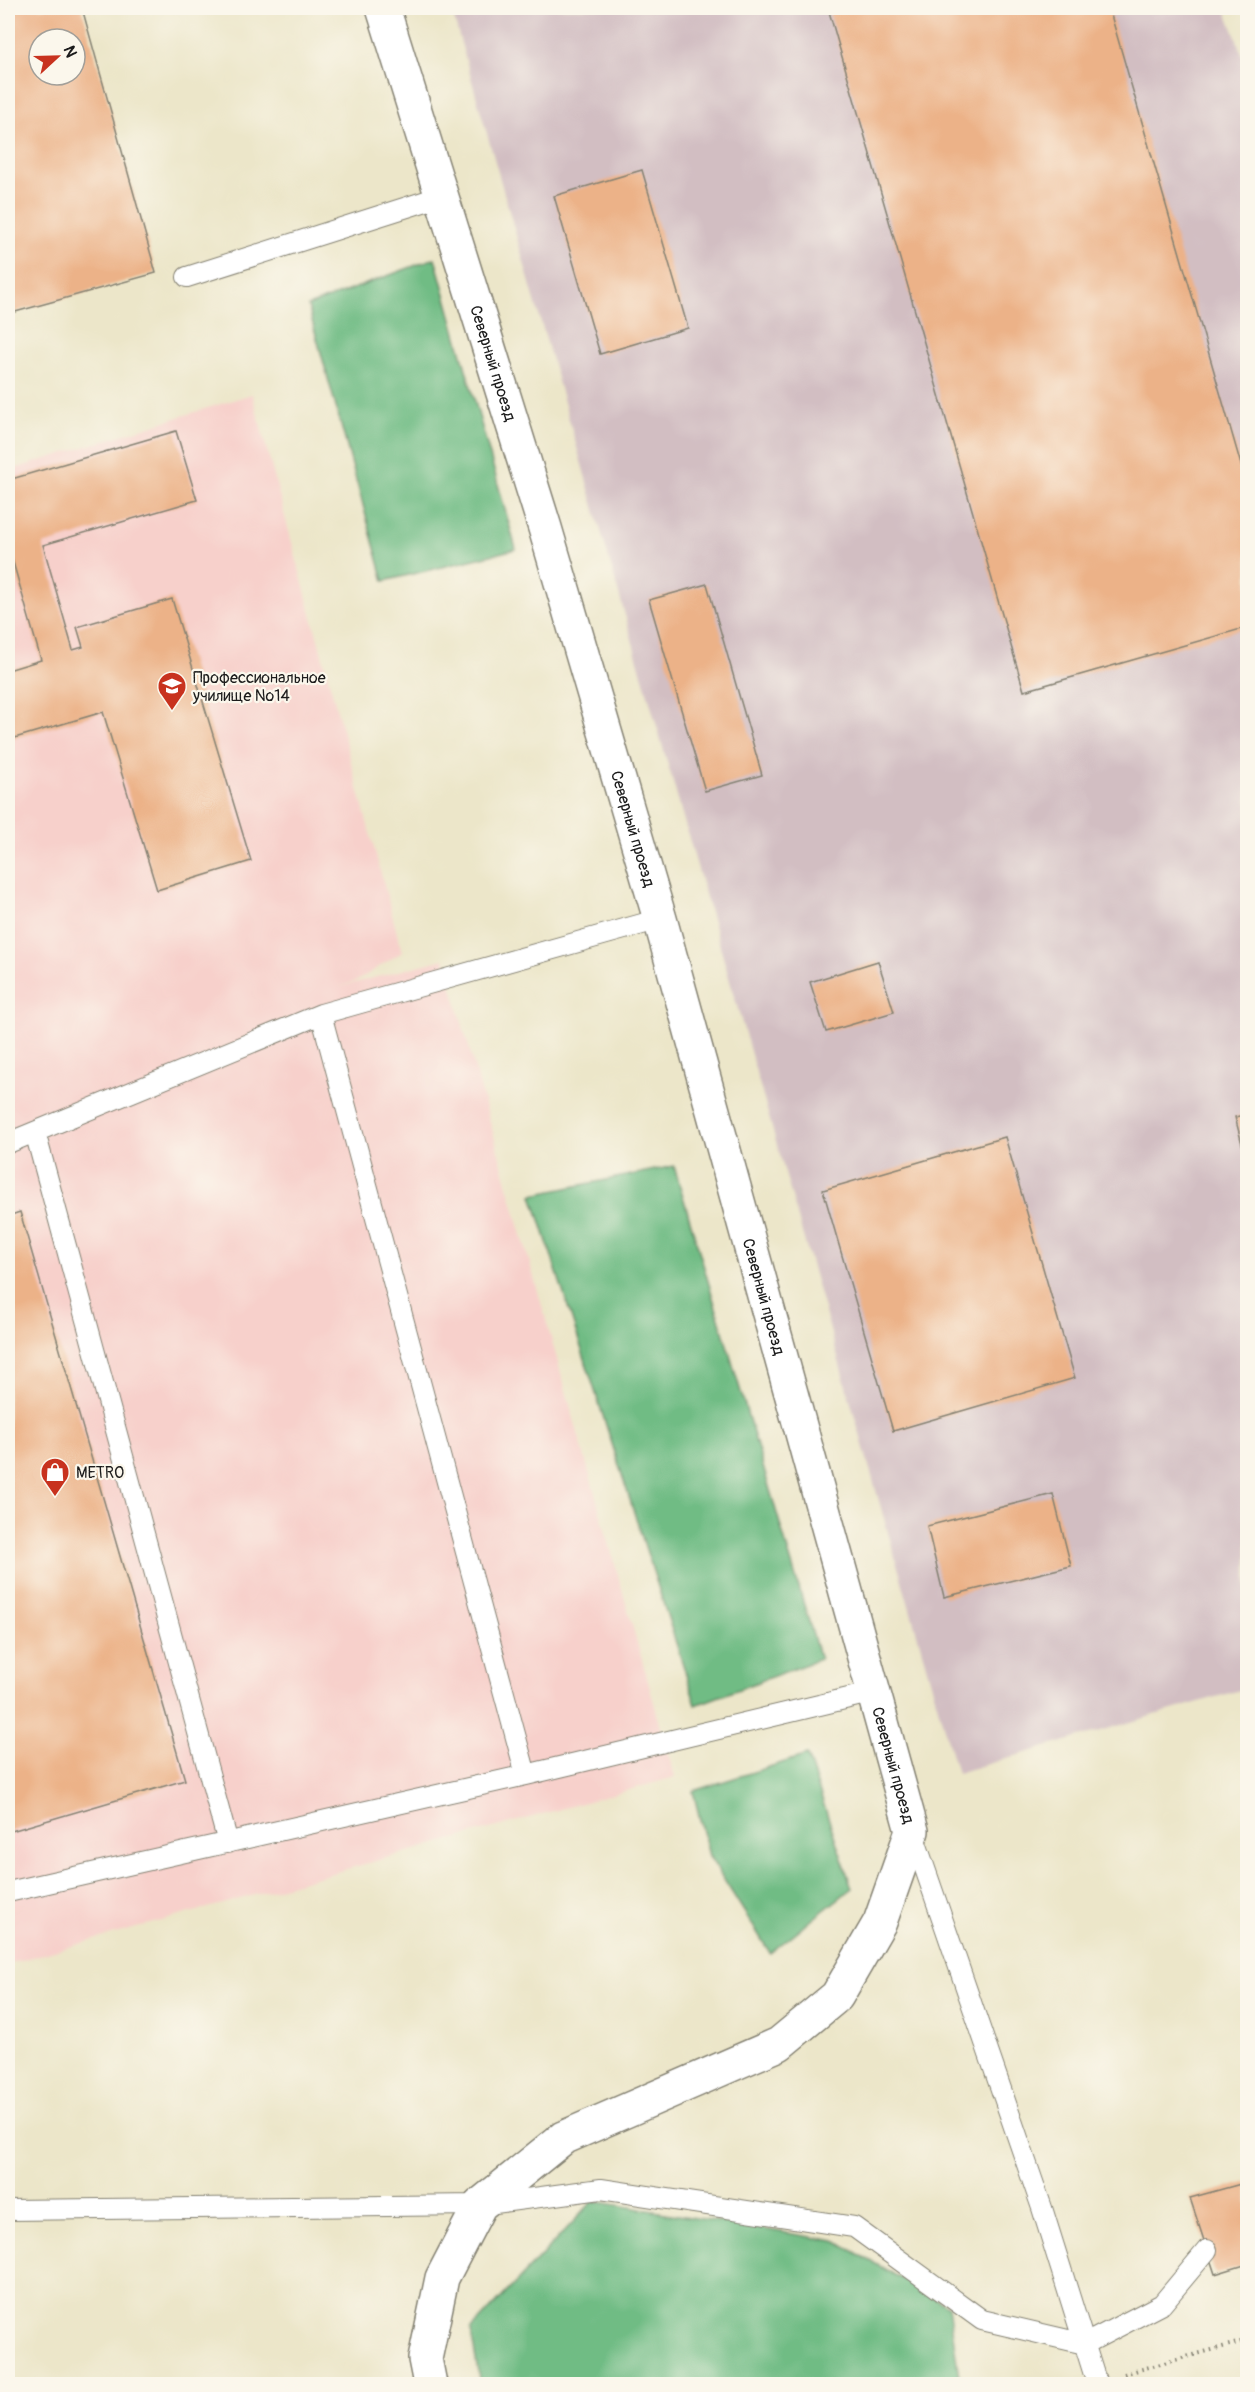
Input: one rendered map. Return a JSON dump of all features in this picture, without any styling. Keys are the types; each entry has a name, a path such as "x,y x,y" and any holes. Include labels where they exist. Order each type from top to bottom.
{"street":[{"name":"Северный проезд","path":"383,8 545,528 660,919 912,1831 880,1922 837,1996 779,2044 563,2139 480,2205 442,2278 425,2359 430,2385"}],"lane":[{"path":"187,278 442,196"},
{"path":"8,1143 321,1014 660,919"},
{"path":"321,1014 526,1775"},
{"path":"35,1132 228,1843"},
{"path":"8,1893 526,1775 874,1692"},
{"path":"912,1831 1042,2208 1096,2383"},
{"path":"8,2210 480,2205 601,2189 854,2227 982,2320 1084,2344 1162,2304 1207,2250"}],"path":[{"path":"1096,2383 1248,2340"}],"shaded area":[{"path":"451,8 1225,8 1248,70 1247,1688 957,1773"},
{"path":"252,394 402,952 357,981 336,988 444,959 675,1777 8,1964 8,471"}],"green space":[{"path":"435,258 516,549 384,581 308,306"},
{"path":"674,1166 820,1659 696,1705 532,1195"},
{"path":"807,1755 852,1888 770,1953 709,1856 693,1791"},
{"path":"593,2201 836,2241 949,2306 960,2384 480,2384 471,2330"}],"building":[{"path":"8,8 82,8 156,273 8,314"},
{"path":"828,8 1109,8 1248,489 1248,627 1024,691"},
{"path":"642,170 688,328 600,354 554,196"},
{"path":"176,431 197,500 43,545 73,650 83,647 77,627 172,599 251,861 157,890 103,712 8,740 8,670 41,660 11,555 8,555 8,480"},
{"path":"707,584 762,775 705,791 649,600"},
{"path":"878,961 894,1012 826,1032 810,982"},
{"path":"1248,1114 1248,1163 1247,1163 1235,1117"},
{"path":"1005,1137 1075,1378 893,1431 823,1190"},
{"name":"METRO","path":"20,1212 185,1780 8,1832 8,1216"},
{"path":"1053,1494 1071,1566 944,1597 927,1526"},
{"path":"1248,2182 1248,2264 1215,2274 1190,2198"}],"place":[{"name":"Профессиональное училище №14","path":"172,712"},
{"name":"METRO","path":"55,1498"}]}
